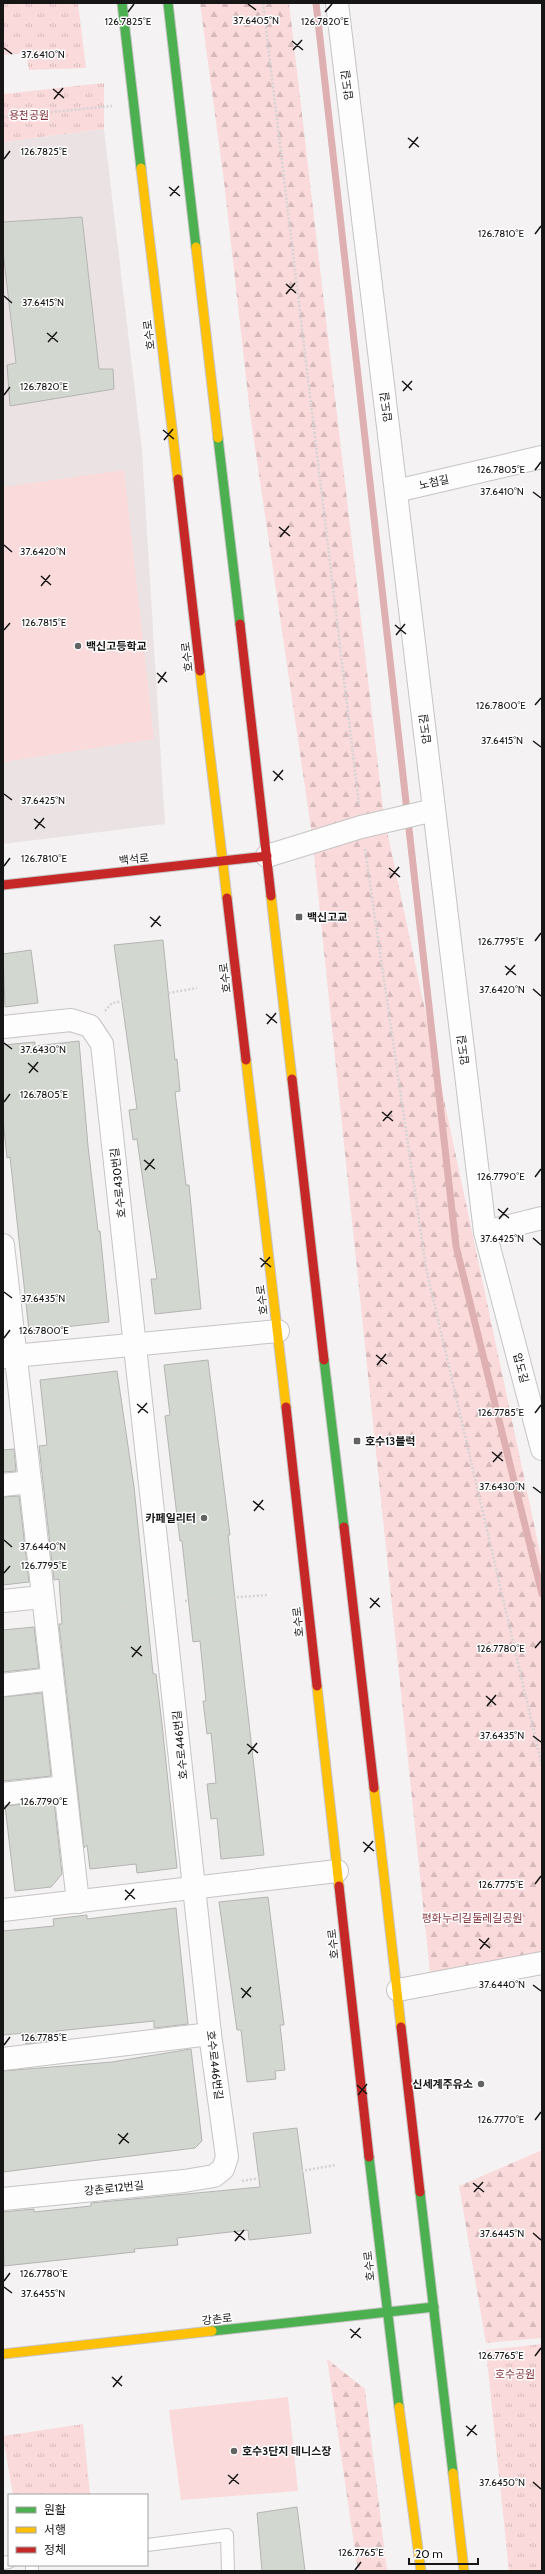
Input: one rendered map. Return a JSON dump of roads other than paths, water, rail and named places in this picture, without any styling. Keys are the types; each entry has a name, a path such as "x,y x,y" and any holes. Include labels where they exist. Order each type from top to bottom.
{"main road":[{"name":"호수로","path":"122,3 278,1331 386,2312 421,2571"},
{"path":"168,3 464,2571"},
{"name":"백석로","path":"3,885 267,856"},
{"name":"강촌로","path":"3,2354 434,2307"}],"street":[{"name":"압도길","path":"337,3 396,491 427,813 485,1232 542,1448"},
{"name":"노첨길","path":"396,491 542,457"},
{"path":"267,856 362,827 427,813"},
{"name":"호수로430번길","path":"3,1028 71,1020 90,1026 102,1044 164,1602"},
{"path":"485,1232 542,1218"},
{"path":"3,1245 9,1356 30,1482 51,1679 78,1902"},
{"path":"9,1356 278,1331"},
{"path":"3,1485 30,1482"},
{"path":"3,1601 42,1597"},
{"name":"호수로446번길","path":"164,1602 196,1889 210,2034 227,2157 223,2169"},
{"path":"3,1685 51,1679"},
{"path":"3,1794 64,1787"},
{"path":"3,1910 338,1872"},
{"path":"398,1990 542,1963"},
{"path":"3,2059 210,2034"},
{"name":"강촌로12번길","path":"3,2199 184,2181 214,2176 223,2169"}],"lane":[{"path":"148,2545 227,2535 228,2571"}],"waterway":[{"path":"316,3 456,1246 542,1594"}],"place":[{"name":"백신고등학교","path":"78,646"},
{"name":"백신고교","path":"299,917"},
{"name":"호수13블럭","path":"357,1441"},
{"name":"카페일리터","path":"204,1518"},
{"name":"신세계주유소","path":"481,2084"},
{"name":"호수3단지 테니스장","path":"234,2451"}],"park label":[{"name":"용천공원","path":"29,115"},
{"name":"평화누리길둘레길공원","path":"472,1918"},
{"name":"호수공원","path":"515,2374"}]}
